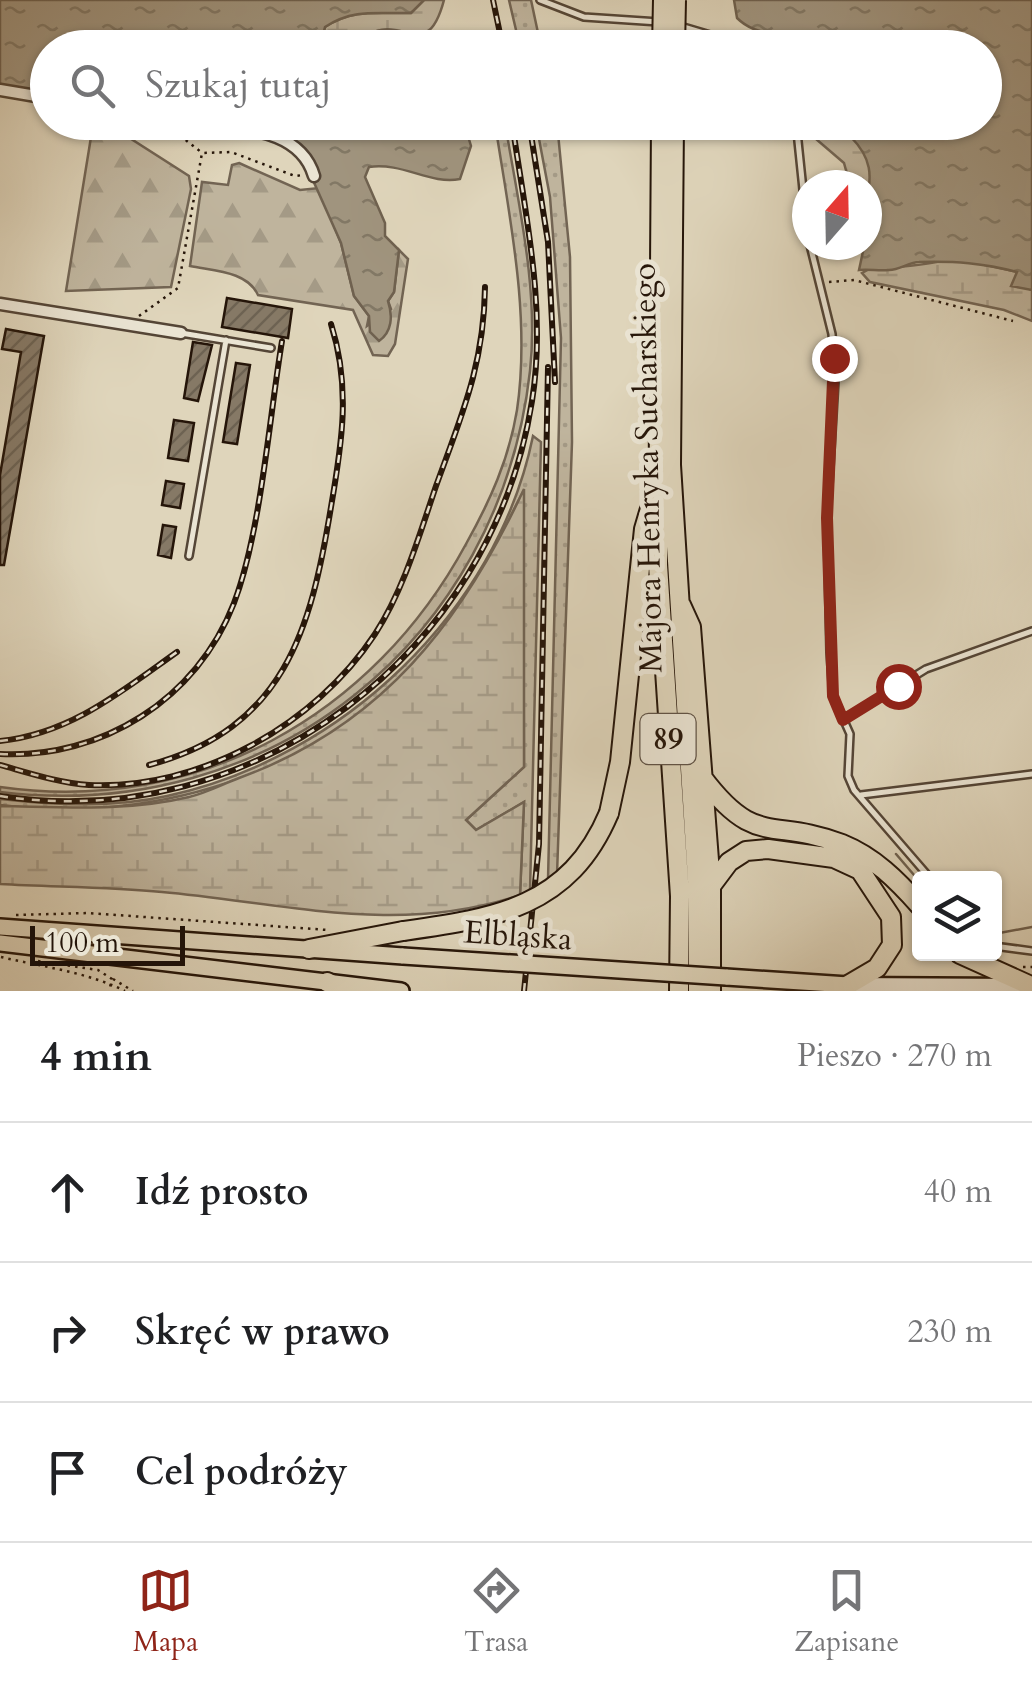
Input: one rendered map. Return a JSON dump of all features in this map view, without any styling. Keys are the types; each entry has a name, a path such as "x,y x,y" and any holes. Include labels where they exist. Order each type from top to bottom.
{"highway":[{"path":"662,30 663,0"},
{"path":"675,30 676,0"},
{"name":"Majora Henryka Sucharskiego","path":"663,140 675,591 698,896 698,991"},
{"name":"Majora Henryka Sucharskiego","path":"672,140 667,187 657,488 661,654 680,896 679,991"},
{"path":"310,950 506,912 545,894 582,862 609,813 620,762 644,529 657,488"},
{"path":"675,591 691,627 711,886 711,991"},
{"path":"702,777 740,819 772,832 840,843 862,854 912,897"},
{"path":"711,886 729,862 746,851 768,849 834,858 860,870 891,917 892,945 877,968 848,985"},
{"path":"976,961 1032,986"},
{"path":"326,982 344,991"}],"main road":[{"name":"Elbląska","path":"0,926 848,985 1032,986"},
{"path":"0,943 399,991"}],"street":[{"path":"0,90 30,95"},
{"path":"285,140 309,158 314,174"},
{"path":"0,304 181,333"}],"lane":[{"path":"540,0 584,18 699,30"},
{"path":"798,140 801,170"},
{"path":"814,260 832,334 835,381 827,518 833,696 850,734 848,776 924,871"},
{"path":"181,333 271,348"},
{"path":"189,556 226,340"},
{"path":"843,720 926,670 1032,631"},
{"path":"861,795 1032,774"},
{"path":"1002,947 1032,951"}],"path":[{"path":"186,140 202,153 231,152 294,176 314,174"},
{"path":"124,324 178,288 202,153"},
{"path":"854,280 859,271"},
{"path":"820,284 854,280 1012,321"},
{"path":"0,915 88,913 334,930"},
{"path":"0,957 98,970 125,991"},
{"path":"109,991 111,981"},
{"path":"111,981 133,991"}],"green space":[{"path":"424,0 444,0 430,30 324,30 336,21 366,13 411,13"},
{"path":"509,0 531,0 537,30 516,30"},
{"path":"91,140 133,140 189,176 191,189 171,287 66,291"},
{"path":"498,140 508,140 526,246 532,309 530,371 510,468 472,555 420,631 355,695 278,744 192,778 99,794 0,792 0,787 73,792 143,785 209,768 272,740 330,704 382,658 427,605 466,544 504,463 521,374 520,302"},
{"path":"539,140 559,140 570,257 572,442 557,875 548,880 561,338 550,197"},
{"path":"817,140 856,142 870,170 846,170 844,163"},
{"path":"239,163 300,190 319,188 341,243 354,296 369,316 367,326 391,309 388,301 394,292 399,250 408,259 395,344 388,356 373,355 353,310 258,295 238,277 190,266 202,182 228,185 232,165"},
{"path":"952,258 1018,272 1016,283 1032,290 1032,321 1004,310 870,282 862,273 873,267 912,266"},
{"path":"533,436 541,442 530,891 520,895 524,802 476,830 466,820 524,767 523,492 475,586 425,654 376,701 322,739 263,769 201,791 135,804 68,809 0,805 0,799 84,804 167,796 231,777 293,748 350,712 402,668 448,617 485,561 514,500"},
{"path":"524,489 524,767 466,820 476,830 524,802 520,895 475,907 386,915 297,909 142,890 0,884 0,806 118,807 189,797 290,756 335,730 376,699 444,625 473,583"}],"water":[{"path":"0,0 424,0 411,13 366,13 336,21 324,30 30,30 30,93 0,88"},
{"path":"734,0 1032,0 1032,290 1011,286 1017,272 969,263 919,262 893,270 859,270 861,260 882,260 882,170 868,170 853,140 1002,140 1002,30 759,30 737,18"},
{"path":"287,140 469,140 471,146 460,179 369,167 365,177 385,223 385,236 399,250 394,292 388,301 390,323 379,341 370,332 369,316 354,296 341,243 312,178 316,177 309,161"}],"building":[{"path":"227,298 292,309 288,338 222,327"},
{"path":"6,329 44,336 4,565 0,565 0,475 21,352 2,349"},
{"path":"193,342 212,345 198,401 184,398"},
{"path":"236,363 250,365 237,444 223,442"},
{"path":"174,420 194,423 188,461 168,458"},
{"path":"166,481 184,484 180,508 162,505"},
{"path":"163,525 176,527 171,558 158,555"}],"waterway":[{"path":"896,854 912,873"},
{"path":"1002,933 1032,927"}],"railway":[{"path":"493,0 499,30"},
{"path":"0,796 94,801 185,786 270,754 347,707 414,647 468,574 508,492 532,401 536,296 515,140"},
{"path":"532,140 548,242 555,382"},
{"path":"0,765 89,785 131,784 172,776 251,746 321,697 375,634 403,581 470,389 481,341 485,287"},
{"path":"149,765 195,749 232,727 261,700 284,668 300,633 323,552 341,438 341,370 331,324"},
{"path":"0,754 38,753 109,734 171,694 218,637 234,603 251,543 282,341"},
{"path":"524,991 539,844 548,367"},
{"path":"0,741 49,730 94,709 177,652"}],"route":[{"path":"834,358 827,518 833,696 843,720 898,686"}]}
